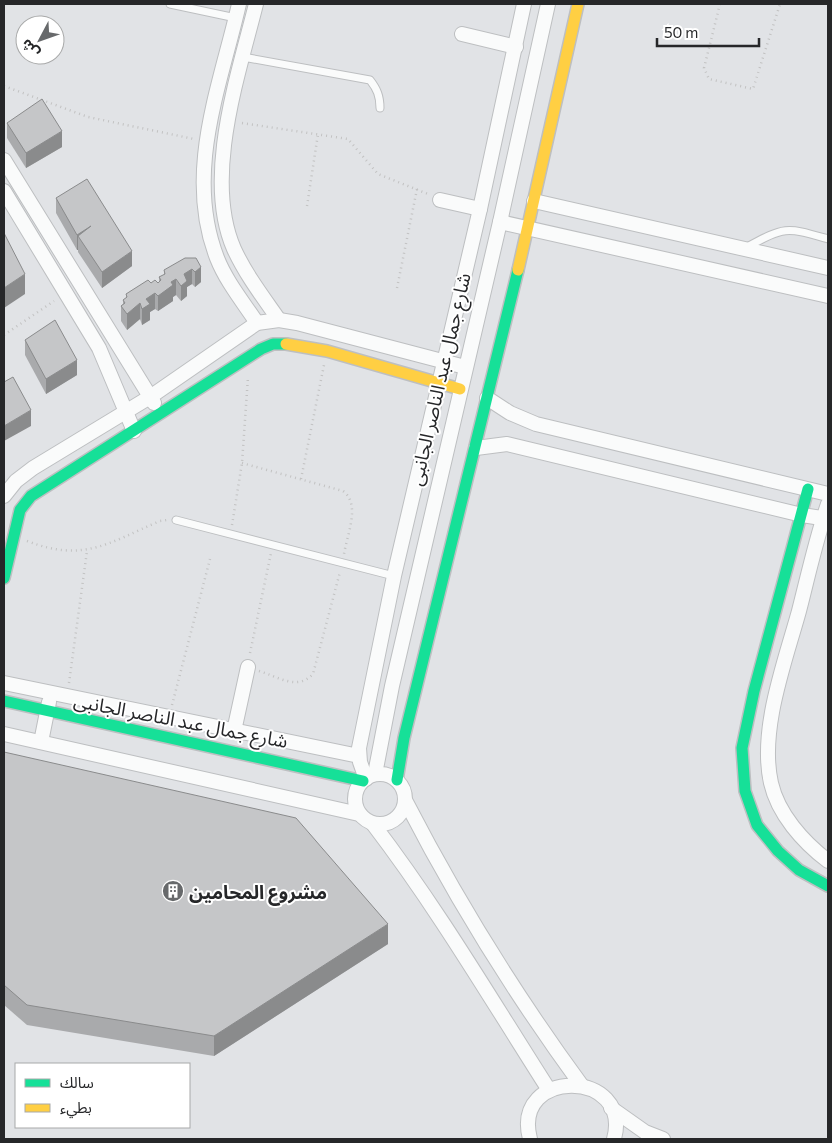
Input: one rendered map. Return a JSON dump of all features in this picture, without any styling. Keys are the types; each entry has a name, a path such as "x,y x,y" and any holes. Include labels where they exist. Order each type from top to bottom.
{"street":[{"path":"239,4 206,141 202,176 209,231 217,259 257,323"},
{"path":"256,4 229,121 221,172 221,198 234,248 244,269 279,320"},
{"name":"شارع جمال عبد الناصر الجانبى","path":"368,778 359,756 394,576 438,381 480,209 524,4"},
{"path":"359,814 355,796 368,778 392,686 500,222 548,4"},
{"path":"397,780 404,738 528,229 578,4"},
{"path":"236,18 251,21"},
{"path":"462,34 536,59"},
{"path":"4,160 161,415"},
{"path":"4,191 99,348 134,431"},
{"path":"440,200 480,209"},
{"path":"534,201 828,268"},
{"path":"500,222 828,296"},
{"path":"4,496 16,481 34,468 150,397 257,323 279,320 465,367"},
{"path":"4,578 20,510 31,496 161,415 250,356 273,344 297,345 327,351 438,381 460,389"},
{"path":"487,398 510,413 536,424 828,494"},
{"path":"476,448 507,444 802,514 827,514 776,700 767,749 771,783 780,808 798,833 828,861"},
{"path":"808,489 754,691 742,748 745,791 757,824 778,851 799,870 828,886"},
{"path":"234,731 248,667"},
{"name":"شارع جمال عبد الناصر الجانبى","path":"4,683 359,756"},
{"path":"41,742 51,694"},
{"path":"4,700 368,778 390,776 397,780 402,786 406,802 442,872 525,1006 582,1086"},
{"path":"4,734 359,814 373,824 400,859 549,1090"},
{"path":"373,824 382,825 398,818 406,802"},
{"path":"530,1139 529,1120 532,1109 539,1098 549,1090 565,1085 582,1086 594,1090 604,1098 611,1108 615,1120 614,1139"},
{"path":"611,1108 645,1132 663,1139"}],"lane":[{"path":"170,4 236,18"},
{"path":"243,58 370,80 380,98 380,108"},
{"path":"744,249 783,230 794,229 828,239"},
{"path":"176,520 394,576"}],"path":[{"path":"720,4 704,68 706,75 709,79 753,90 780,4"},
{"path":"4,86 88,117 206,141"},
{"path":"229,121 348,139 378,174 418,189 397,288"},
{"path":"307,206 318,134"},
{"path":"4,335 66,293"},
{"path":"301,479 327,351"},
{"path":"230,534 242,463 250,356"},
{"path":"242,463 343,490 350,496 353,506 342,563 313,674 306,682 296,683 248,667 272,545"},
{"path":"13,536 52,550 88,551 160,521 176,520"},
{"path":"67,697 88,551"},
{"path":"168,718 210,559"}],"building":[{"path":"42,99 62,131 26,153 7,123"},
{"path":"87,179 132,251 102,272 78,236 91,226 77,235 56,198"},
{"path":"4,233 25,274 4,288"},
{"path":"185,258 196,258 201,267 195,272 192,269 184,274 187,281 181,286 176,279 171,282 173,285 158,296 155,293 146,299 150,304 142,309 140,303 127,314 121,306 125,303 123,300 127,297 126,294 148,280 151,283 155,280 158,283 161,280 159,277 165,274 164,270"},
{"path":"55,320 77,360 46,379 25,340"},
{"path":"13,377 31,410 4,426 4,382"},
{"name":"مشروع المحامين","path":"4,752 296,818 388,924 214,1036 27,1005 4,985"}],"traffic: fast":[{"path":"397,780 404,738 518,270"},
{"path":"4,578 20,510 31,496 261,349 273,344 286,344"},
{"path":"808,489 754,691 742,748 745,791 757,825 778,851 799,870 828,886"},
{"path":"4,701 363,781"}],"traffic: slow":[{"path":"518,270 578,4"},
{"path":"286,344 327,351 460,389"}],"place":[{"name":"مشروع المحامين","path":"173,891"}]}
